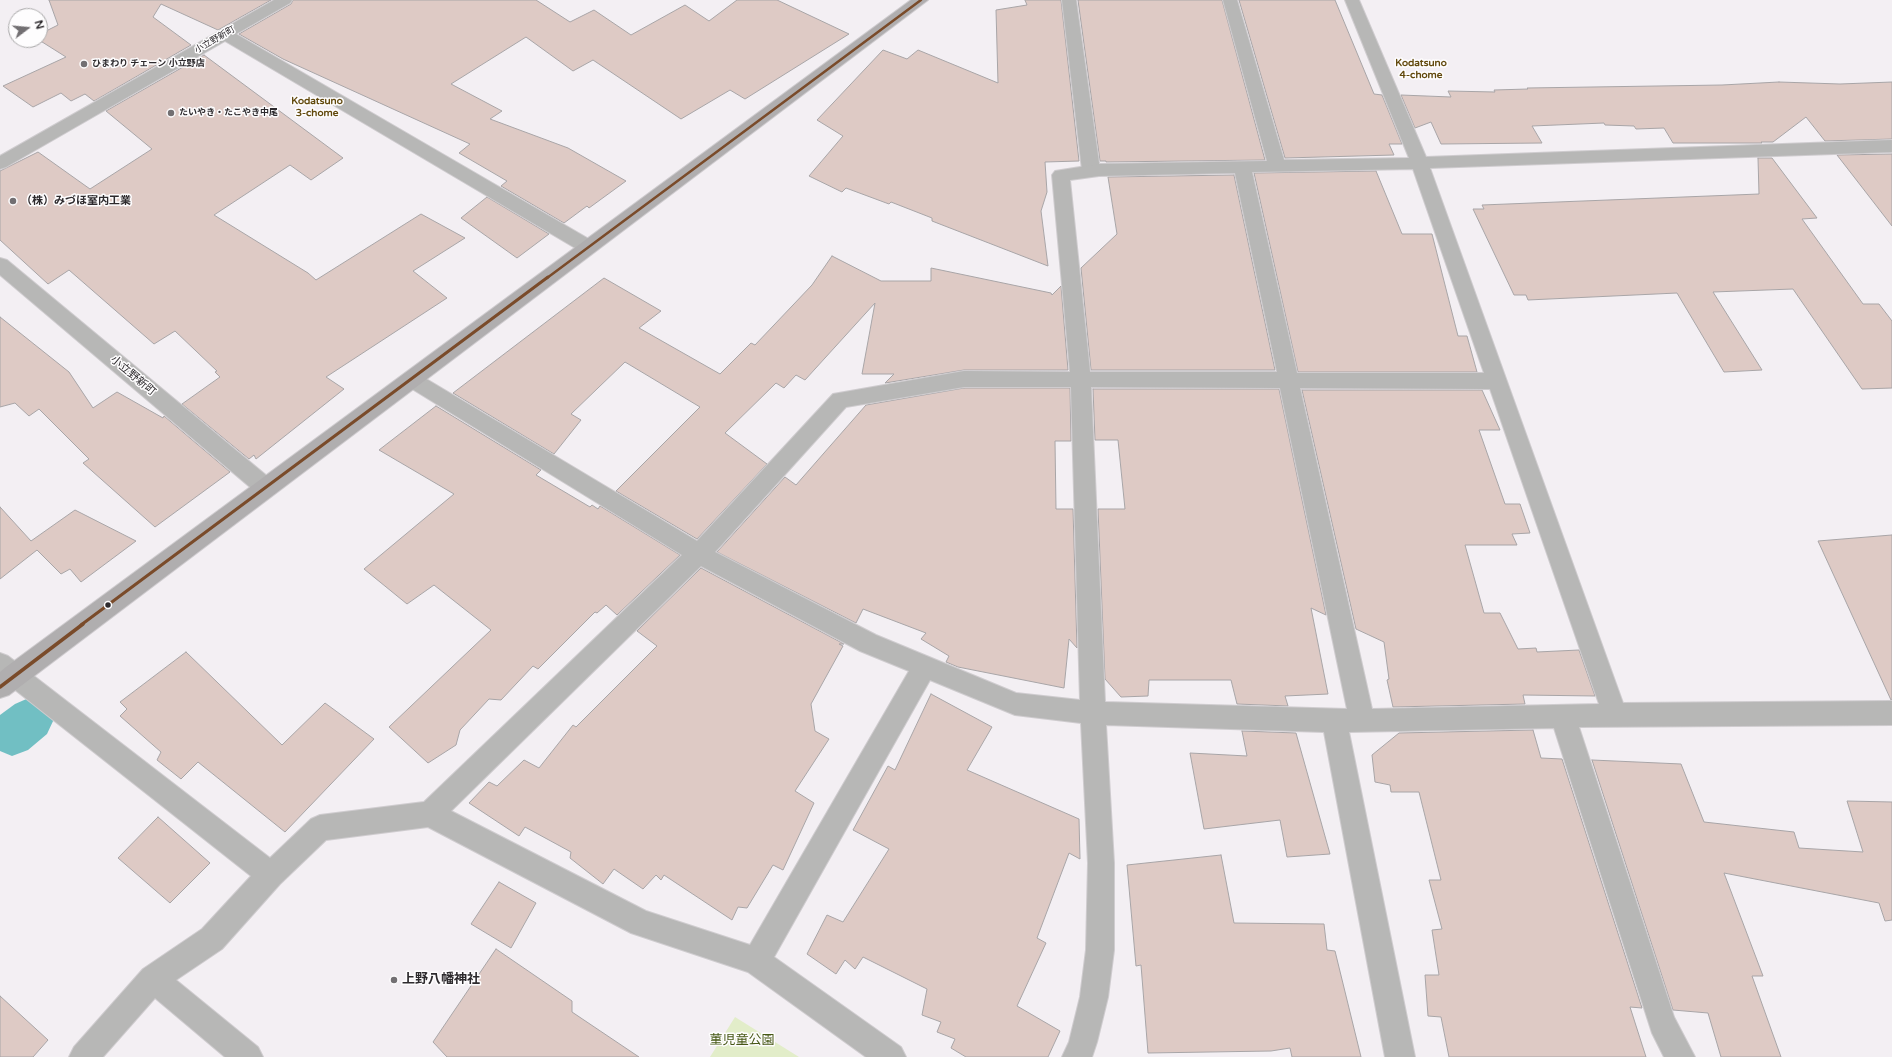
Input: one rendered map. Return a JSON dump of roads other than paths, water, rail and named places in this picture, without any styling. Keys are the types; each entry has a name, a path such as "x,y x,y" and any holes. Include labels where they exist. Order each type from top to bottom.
{"main road":[{"path":"5,675 265,487 921,0"}],"street":[{"name":"小立野新町","path":"0,163 285,0"},
{"path":"1069,0 1091,170"},
{"path":"1230,0 1277,166"},
{"path":"1352,0 1420,162 1615,715"},
{"path":"225,34 588,247"},
{"path":"1077,1057 1083,1042 1094,996 1100,950 1101,863 1093,713 1081,381 1061,175 1091,170 1420,162 1892,146"},
{"path":"1242,166 1362,720"},
{"name":"小立野新町","path":"0,265 265,487"},
{"path":"411,379 698,554 868,643 1015,704 1093,713 1334,721 1615,715 1892,713"},
{"path":"430,814 698,554 840,400 964,379 1081,381 1497,381"},
{"path":"756,961 925,666"},
{"path":"5,675 271,875"},
{"path":"1563,716 1662,1023 1680,1057"},
{"path":"1334,721 1400,1057"},
{"path":"84,1057 154,980 212,939 271,875 320,828 430,814 641,923 756,961 891,1057"},
{"path":"154,980 248,1057"}],"waterway":[{"path":"12,734 31,719"}],"place":[{"name":"ひまわり チェーン 小立野店","path":"84,64"},
{"name":"たいやき・たこやき中尾","path":"171,113"},
{"name":"（株）みづほ室内工業","path":"13,201"},
{"name":"上野八幡神社","path":"394,980"}],"district":[{"name":"Kodatsuno 4-chome","path":"1421,68"},
{"name":"Kodatsuno 3-chome","path":"317,106"}],"park label":[{"name":"菫児童公園","path":"742,1041"}]}
